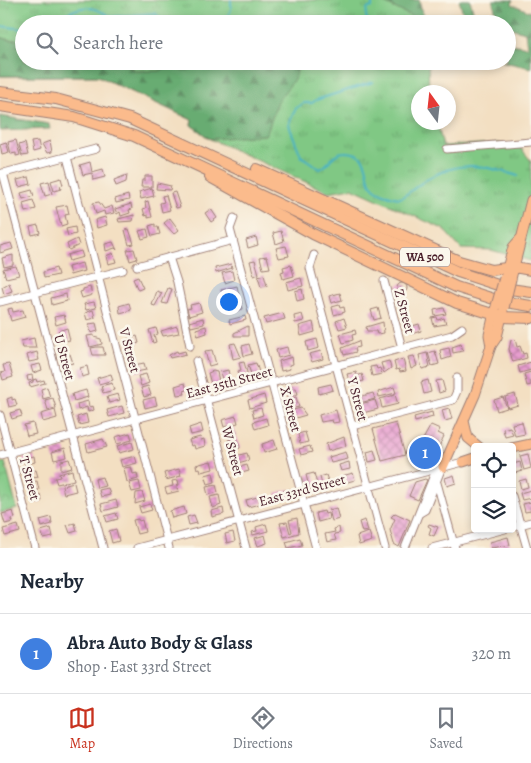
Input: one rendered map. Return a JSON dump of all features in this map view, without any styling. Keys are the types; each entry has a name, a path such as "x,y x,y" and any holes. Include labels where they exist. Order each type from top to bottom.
{"highway":[{"name":"WA 500","path":"0,92 56,99 121,116 192,146 458,272 510,289 531,292"},
{"name":"WA 500","path":"1,106 74,117 117,130 151,143 444,281 500,301 531,306"},
{"path":"121,116 160,126 449,258 483,269 509,273 531,270"},
{"path":"151,143 313,234 452,301 531,318"}],"main road":[{"path":"442,467 464,421 491,346 497,337 499,312 509,273 513,247 520,239 531,200"},
{"path":"464,421 468,438 474,443"},
{"path":"516,447 531,444"},
{"name":"East 33rd Street","path":"463,462 471,459"}],"street":[{"path":"447,149 531,142"},
{"path":"2,174 96,149"},
{"name":"V Street","path":"67,158 169,548"},
{"name":"U Street","path":"2,174 102,548"},
{"name":"X Street","path":"234,218 230,230 316,548"},
{"path":"137,266 233,240"},
{"name":"Y Street","path":"314,255 310,268 385,548"},
{"path":"169,257 177,282 190,346"},
{"path":"0,302 123,270"},
{"name":"Z Street","path":"384,281 402,348"},
{"name":"East 35th Street","path":"0,455 452,335 462,328"},
{"name":"W Street","path":"196,360 246,548"},
{"path":"352,426 453,400 457,391 457,378"},
{"name":"T Street","path":"0,415 35,548"},
{"name":"East 33rd Street","path":"137,548 463,462"},
{"path":"420,513 425,510 442,467"},
{"path":"405,548 434,475 442,467"},
{"path":"437,483 454,545"},
{"path":"516,510 526,548"},
{"path":"516,526 531,522"},
{"path":"432,548 454,545 492,533"}],"green space":[{"path":"0,0 419,0 423,15 15,15 15,70 428,70 429,85 411,85 411,130 439,130 443,146 498,143 521,148 531,161 531,261 491,250 461,249 443,229 352,188 328,192 210,139 191,125 192,120 98,76 0,76"},
{"path":"378,0 419,0 423,15 409,15"},
{"path":"459,0 470,0 474,15 463,15"},
{"path":"493,0 513,0 512,4 531,12 531,68 516,65 516,45 527,47 525,32 516,30 516,15 496,15"},
{"path":"0,37 15,40 15,70 297,70 294,79 279,99 265,135 210,139 191,125 192,120 98,76 0,76"},
{"path":"0,116 49,124 50,129 0,131"},
{"path":"5,462 17,509 0,513 0,463"}],"building":[{"path":"16,140 20,155 16,156 16,153 11,154 8,142"},
{"path":"38,141 40,150 33,152 31,142"},
{"path":"50,141 52,152 47,153 42,144"},
{"path":"6,142 9,152 2,154 0,144"},
{"path":"25,143 28,155 22,156 19,145"},
{"path":"90,162 92,172 103,169 105,177 93,180 92,173 83,175 80,165"},
{"path":"127,175 126,182 116,186 114,180"},
{"path":"145,176 152,176 152,187 141,187"},
{"path":"29,177 31,184 19,187 17,180"},
{"path":"61,178 63,185 60,186 61,189 54,191 51,181"},
{"path":"49,181 52,194 45,196 41,183"},
{"path":"157,183 171,186 170,190 156,189"},
{"path":"152,188 154,196 141,199 139,192"},
{"path":"32,190 34,196 23,199 21,193"},
{"path":"175,192 180,207 176,208 171,193"},
{"path":"128,195 129,200 116,203 115,199"},
{"path":"166,195 170,210 162,212 160,203 164,202 162,196"},
{"path":"33,200 36,209 25,212 23,203"},
{"path":"148,201 152,217 148,218 148,215 145,216 143,209 146,208 145,202"},
{"path":"99,202 104,209 112,206 114,213 105,215 104,211 96,214 93,203"},
{"path":"131,204 132,209 129,210 130,213 121,216 120,212 117,214 115,209"},
{"path":"67,205 69,214 65,215 67,224 61,226 56,207"},
{"path":"211,209 217,218 211,222 205,213"},
{"path":"134,215 133,221 119,222 118,219"},
{"path":"105,217 107,225 97,228 95,220"},
{"path":"170,218 179,230 174,234 164,223"},
{"path":"155,224 160,234 152,236 149,226"},
{"path":"38,225 40,233 32,235 30,227"},
{"path":"75,227 76,234 68,236 66,229"},
{"path":"129,229 134,244 129,245 125,230"},
{"path":"147,229 149,237 142,239 139,231"},
{"path":"281,231 284,241 276,244 273,233"},
{"path":"256,237 258,245 248,248 246,240"},
{"path":"77,239 79,245 69,250 67,244"},
{"path":"113,242 117,250 115,248 106,251 105,244"},
{"path":"11,243 13,249 0,253 0,246"},
{"path":"286,246 289,256 279,258 276,248"},
{"path":"134,249 137,259 130,261 127,250"},
{"path":"81,251 83,257 69,261 67,255"},
{"path":"113,253 116,262 108,264 106,256"},
{"path":"13,255 13,265 4,267 2,258"},
{"path":"267,256 270,268 263,269 260,257"},
{"path":"255,260 259,274 254,276 250,261"},
{"path":"82,263 84,271 70,275 68,267"},
{"path":"231,264 232,268 216,273 215,268"},
{"path":"291,265 294,276 283,279 281,272 284,271 283,267"},
{"path":"16,266 19,275 6,278 3,269"},
{"path":"56,268 58,275 44,278 43,272"},
{"path":"232,271 234,280 225,283 222,273"},
{"path":"264,275 267,286 261,287 258,277"},
{"path":"138,277 143,288 138,290 133,279"},
{"path":"301,278 303,286 288,290 286,282"},
{"path":"9,283 12,291 4,294 2,287"},
{"path":"402,283 407,288 402,293 397,288"},
{"path":"237,286 239,295 229,298 227,292 222,294 221,290"},
{"path":"90,287 92,295 82,298 80,292"},
{"path":"168,288 172,289 167,304 162,303"},
{"path":"302,289 304,299 297,301 295,291"},
{"path":"157,291 162,293 155,306 152,305"},
{"path":"340,293 342,300 331,303 329,296"},
{"path":"66,294 67,301 52,305 51,298"},
{"path":"241,300 243,309 228,313 226,305"},
{"path":"94,302 96,308 86,310 84,304"},
{"path":"129,303 131,310 120,313 119,306"},
{"path":"199,303 202,312 189,316 187,309 191,308 190,305"},
{"path":"339,305 340,308 344,307 345,312 334,315 332,307"},
{"path":"12,308 13,312 23,310 25,317 11,321 8,309"},
{"path":"378,308 381,318 374,320 371,310"},
{"path":"444,308 446,314 435,316 434,310"},
{"path":"93,310 95,318 87,320 85,313"},
{"path":"283,313 285,319 266,324 264,318"},
{"path":"302,314 304,321 295,323 294,316"},
{"path":"64,315 66,322 56,325 54,317"},
{"path":"245,316 246,320 230,324 229,320"},
{"path":"437,317 438,320 444,318 446,324 434,326 432,318"},
{"path":"203,318 204,324 191,327 189,322"},
{"path":"344,318 347,327 339,329 336,321"},
{"path":"313,322 315,332 301,336 299,326"},
{"path":"383,322 384,333 377,334 376,331 367,331 366,327"},
{"path":"96,323 98,331 91,333 89,324"},
{"path":"419,324 421,331 411,334 409,327"},
{"path":"177,326 179,333 163,336 161,331"},
{"path":"206,326 207,333 198,336 196,329"},
{"path":"248,326 248,336 234,336 234,333"},
{"path":"67,328 70,340 61,342 58,331"},
{"path":"156,328 158,334 154,335 156,342 153,343 149,330"},
{"path":"355,330 356,334 352,335 353,340 343,343 340,334"},
{"path":"94,335 94,337 101,339 102,344 90,347 87,336"},
{"path":"137,336 139,343 129,346 127,339"},
{"path":"34,338 36,348 23,348 21,341"},
{"path":"317,339 319,348 308,351 306,342"},
{"path":"515,339 517,347 520,346 523,354 526,353 527,358 513,362 509,349 511,340"},
{"path":"359,341 360,347 355,348 356,352 344,355 342,348"},
{"path":"235,343 241,357 233,359 230,344"},
{"path":"249,344 252,354 244,356 242,346"},
{"path":"461,344 463,351 453,353 452,347"},
{"path":"103,347 105,355 93,355 91,348"},
{"path":"287,347 289,355 278,358 276,350"},
{"path":"449,348 451,357 442,360 440,350"},
{"path":"212,350 216,364 209,366 205,351"},
{"path":"177,351 178,353 185,351 186,354 170,358 169,355"},
{"path":"321,351 323,359 312,362 309,354"},
{"path":"435,351 439,364 432,366 428,353"},
{"path":"37,352 39,360 29,362 27,355"},
{"path":"427,353 430,367 422,369 419,355"},
{"path":"70,354 73,363 65,365 63,356"},
{"path":"414,356 417,366 411,369 408,357"},
{"path":"292,357 293,364 289,365 290,369 281,371 279,361"},
{"path":"403,359 406,371 400,372 399,369 396,370 394,362"},
{"path":"389,361 391,368 384,373 381,363"},
{"path":"244,362 248,376 240,379 238,371 241,370 239,363"},
{"path":"531,362 531,370 520,373 518,366"},
{"path":"144,363 146,370 136,372 134,365"},
{"path":"256,363 260,375 252,377 248,365"},
{"path":"9,364 13,377 3,380 1,373 5,372 3,365"},
{"path":"40,364 42,370 33,373 31,366"},
{"path":"87,366 89,375 82,377 80,368"},
{"path":"376,366 377,369 380,368 382,374 372,376 370,367"},
{"path":"228,370 231,384 224,386 220,372"},
{"path":"217,372 220,386 212,388 208,373"},
{"path":"356,372 357,376 362,374 364,381 350,384 347,374"},
{"path":"531,372 531,385 527,386 524,374"},
{"path":"111,374 113,380 99,384 97,378"},
{"path":"146,374 149,383 141,386 138,376"},
{"path":"32,375 33,380 28,381 27,376"},
{"path":"36,379 37,382 44,380 45,383 30,387 29,383 33,382"},
{"path":"428,380 431,392 424,394 421,382"},
{"path":"442,380 445,391 439,393 436,381"},
{"path":"112,383 114,390 103,393 101,386"},
{"path":"185,383 187,390 184,391 185,394 177,395 175,386"},
{"path":"331,384 333,390 319,394 318,387"},
{"path":"148,386 151,395 144,397 141,388"},
{"path":"47,387 50,397 43,399 41,389"},
{"path":"394,387 396,393 379,397 378,392"},
{"path":"296,388 298,394 287,397 286,390"},
{"path":"86,390 88,397 74,401 72,394"},
{"path":"373,393 375,399 356,404 355,398"},
{"path":"118,394 120,400 109,403 107,397"},
{"path":"515,394 518,405 508,408 505,397"},
{"path":"264,395 266,403 250,408 248,400"},
{"path":"395,395 398,404 382,408 380,399"},
{"path":"12,397 12,400 15,399 17,405 9,407 7,399"},
{"path":"155,397 157,405 145,408 143,400"},
{"path":"296,397 299,407 290,409 287,399"},
{"path":"503,397 507,408 497,411 494,400"},
{"path":"53,398 56,408 48,410 45,400"},
{"path":"375,400 378,409 359,414 357,405"},
{"path":"88,401 89,407 93,406 94,410 88,412 87,407 78,410 77,404"},
{"path":"122,406 124,413 109,417 107,410"},
{"path":"261,408 263,415 254,418 252,410"},
{"path":"301,408 306,415 292,419 290,411"},
{"path":"449,408 452,419 445,421 442,410"},
{"path":"20,410 22,416 12,419 10,413"},
{"path":"55,410 57,418 43,422 41,414"},
{"path":"336,410 339,422 333,423 332,420 321,422 319,415"},
{"path":"432,412 433,417 415,422 414,417"},
{"path":"86,414 88,423 79,425 77,417"},
{"path":"236,416 238,423 224,427 222,420"},
{"path":"266,418 268,425 255,429 253,422"},
{"path":"522,422 525,434 515,436 512,424"},
{"path":"33,423 36,434 27,436 24,425"},
{"path":"396,423 405,455 382,461 373,429"},
{"path":"201,424 203,432 191,435 189,428"},
{"path":"431,425 440,429 438,433 444,436 432,461 415,454"},
{"path":"510,427 513,435 505,437 503,429"},
{"path":"234,428 236,436 229,438 227,429"},
{"path":"305,432 308,442 300,444 298,434"},
{"path":"130,433 132,440 117,444 115,437"},
{"path":"200,437 201,440 204,439 205,446 195,449 194,445 191,446 189,440"},
{"path":"237,437 240,448 231,450 228,440"},
{"path":"344,437 346,446 328,451 326,444"},
{"path":"103,439 107,447 88,452 86,444"},
{"path":"274,440 277,449 264,453 262,444"},
{"path":"132,442 134,449 119,453 117,446"},
{"path":"310,446 312,452 301,455 299,449"},
{"path":"65,448 67,457 54,460 52,452"},
{"path":"374,450 377,460 369,462 367,452"},
{"path":"346,452 348,459 331,463 329,457"},
{"path":"247,453 249,460 234,464 232,457"},
{"path":"528,454 531,468 524,470 520,456"},
{"path":"34,456 35,462 25,465 23,459"},
{"path":"135,456 137,463 122,467 120,460"},
{"path":"69,459 72,468 61,471 61,461"},
{"path":"211,461 213,469 201,472 200,468 197,469 196,465"},
{"path":"349,462 350,469 341,471 339,465"},
{"path":"520,462 522,471 516,473 516,463"},
{"path":"247,465 249,471 238,474 236,468"},
{"path":"131,467 133,474 137,473 138,479 127,482 124,468"},
{"path":"179,469 181,476 166,480 164,473"},
{"path":"36,470 38,477 29,479 27,472"},
{"path":"72,470 74,480 57,484 55,478 60,477 59,474"},
{"path":"213,473 215,482 208,484 205,475"},
{"path":"314,473 318,488 310,490 306,475"},
{"path":"353,473 355,480 344,483 342,476"},
{"path":"326,475 330,487 323,489 320,477"},
{"path":"454,475 456,483 447,486 445,478"},
{"path":"102,477 105,486 97,488 95,479"},
{"path":"526,479 528,487 521,489 519,481"},
{"path":"178,480 179,485 176,486 179,491 167,494 165,488 173,486 172,481"},
{"path":"427,480 418,500 409,496 415,482"},
{"path":"37,481 39,490 32,492 29,483"},
{"path":"139,481 141,490 132,492 129,483"},
{"path":"74,483 76,491 64,494 62,486"},
{"path":"216,485 218,492 208,495 206,487"},
{"path":"108,488 110,495 101,497 99,490"},
{"path":"290,489 292,496 278,500 276,493"},
{"path":"531,490 531,498 522,500 520,493"},
{"path":"142,492 145,501 135,504 136,493"},
{"path":"40,494 42,501 34,503 32,496"},
{"path":"219,495 221,505 213,508 210,497"},
{"path":"261,496 263,503 248,507 246,500"},
{"path":"116,500 118,507 103,511 101,504"},
{"path":"531,502 531,511 525,512 523,504"},
{"path":"150,504 152,510 141,513 139,507"},
{"path":"184,507 186,514 172,518 170,511"},
{"path":"223,508 224,514 212,517 211,511"},
{"path":"336,508 339,519 332,521 329,510"},
{"path":"13,511 15,518 12,519 13,522 5,524 2,514"},
{"path":"324,511 325,514 328,513 329,519 318,522 316,513"},
{"path":"116,513 118,519 107,522 105,516"},
{"path":"395,513 410,520 399,547 394,544 390,530 395,519 391,517"},
{"path":"194,515 197,523 189,525 187,517"},
{"path":"51,517 52,524 42,527 40,520"},
{"path":"297,518 299,533 284,537 280,523 287,522 290,533 292,532 289,520"},
{"path":"138,519 139,521 142,520 145,532 137,534 133,520"},
{"path":"365,520 368,531 362,532 359,522"},
{"path":"75,523 77,531 70,533 67,525"},
{"path":"266,524 268,531 253,535 252,532 257,531 256,527"},
{"path":"429,524 438,527 434,536 429,534 431,528 428,526"},
{"path":"18,525 20,532 5,536 3,529"},
{"path":"339,527 340,533 334,534 336,540 327,542 325,534 335,532 334,529"},
{"path":"51,528 53,537 44,539 41,531"},
{"path":"116,529 119,541 112,543 109,531"},
{"path":"233,532 235,541 227,543 225,534"},
{"path":"369,532 372,541 359,545 357,536"},
{"path":"265,535 267,543 258,546 255,538"},
{"path":"508,537 510,545 491,548 490,542"},
{"path":"300,538 302,545 288,548 286,542"}],"waterway":[{"path":"228,15 231,10 231,0"},
{"path":"366,15 367,9 372,7 372,0"},
{"path":"64,15 80,8 94,9 107,15"},
{"path":"133,15 155,13 157,15"},
{"path":"0,26 15,28"},
{"path":"373,82 316,100 312,103 304,103 296,108 289,123 301,156 320,169 336,154 344,152 353,153 363,160 370,182 377,191 400,198 438,173 450,169 471,166 482,167 518,176"}],"place":[{"name":"Abra Auto Body & Glass","path":"425,453"}]}
